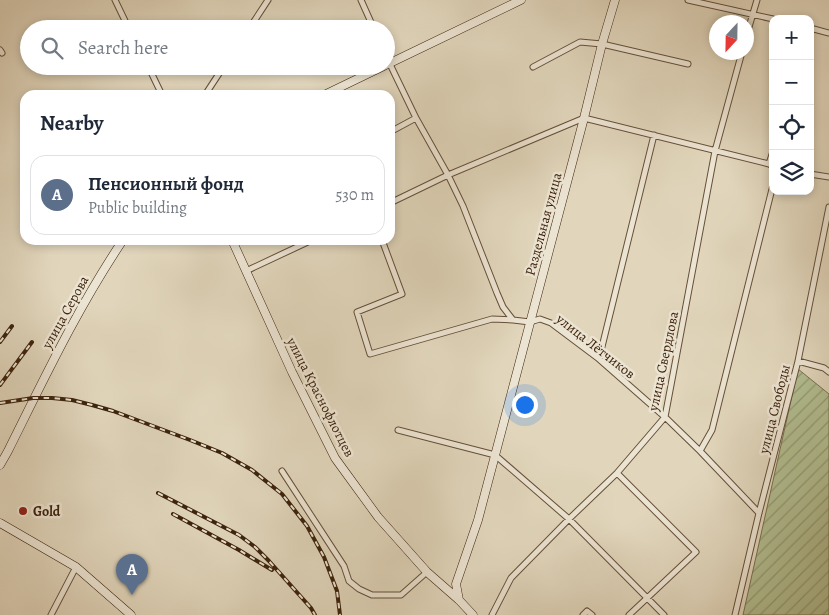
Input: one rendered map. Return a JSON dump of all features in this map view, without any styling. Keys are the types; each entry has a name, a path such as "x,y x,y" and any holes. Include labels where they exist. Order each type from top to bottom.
{"street":[{"path":"115,0 125,20"},
{"path":"255,20 268,0"},
{"path":"360,0 370,20"},
{"path":"395,59 521,0"},
{"name":"Раздельная улица","path":"459,600 456,584 478,520 615,0"},
{"path":"688,0 769,18"},
{"path":"753,14 757,0"},
{"path":"814,30 829,33"},
{"path":"533,67 580,42 602,44 688,64"},
{"name":"улица Свердлова","path":"492,615 511,578 617,473 665,416 715,151 740,60"},
{"path":"152,75 160,90"},
{"path":"208,90 218,75"},
{"path":"334,90 363,75"},
{"path":"393,75 448,175 463,206 503,307 513,320"},
{"path":"395,129 416,118"},
{"path":"395,201 448,175 584,118 769,164"},
{"path":"599,359 654,136"},
{"path":"814,174 829,176"},
{"path":"700,451 712,430 771,195"},
{"name":"улица Свободы","path":"735,615 798,361 829,207"},
{"name":"улица Серова","path":"0,465 66,335 102,271 120,245"},
{"name":"улица Краснофлотцев","path":"234,245 292,372 335,458 378,517 427,572 473,615"},
{"path":"246,271 301,245"},
{"name":"улица Лётчиков","path":"384,245 402,294 357,312 370,354 492,319 530,322 540,319 551,323 599,359 665,416 759,513"},
{"path":"798,361 824,368 829,372"},
{"path":"398,430 495,455 569,519 664,615"},
{"path":"282,471 344,566 349,581 359,589 372,595 401,595 427,572"},
{"path":"617,473 696,552 630,615"},
{"path":"0,524 76,567 131,615"},
{"path":"52,615 76,567"},
{"path":"583,615 587,611 592,615"}],"green space":[{"path":"798,369 829,394 829,615 743,615"}],"railway":[{"path":"0,342 12,326"},
{"path":"0,385 32,342"},
{"path":"0,403 33,398 52,398 92,405 190,440 222,453 252,470 282,494 307,526 324,557 337,591 340,615"},
{"path":"158,493 239,535 255,547 311,608 315,615"},
{"path":"173,514 272,570"}],"place":[{"name":"Gold","path":"23,511"},
{"name":"Пенсионный фонд","path":"132,595"}]}
